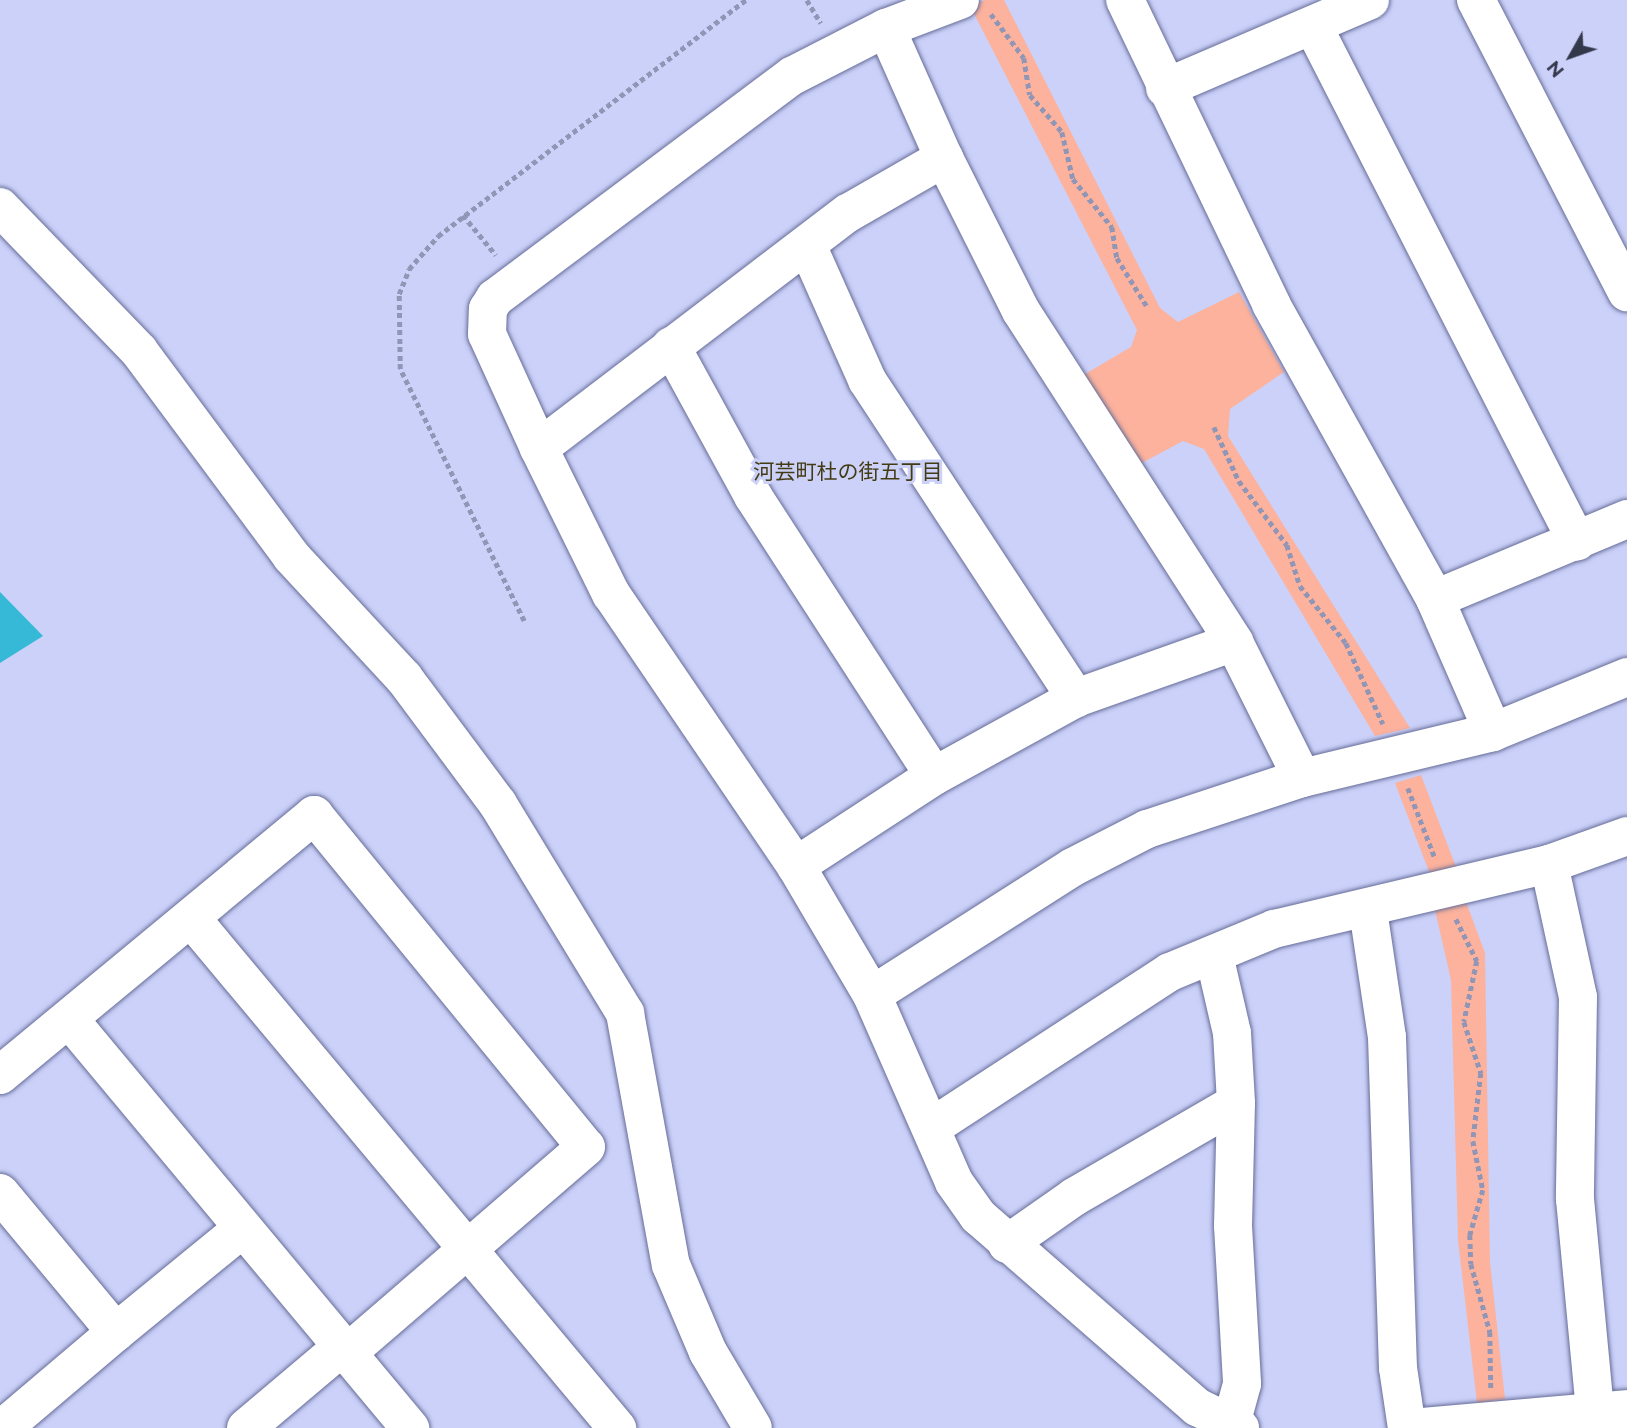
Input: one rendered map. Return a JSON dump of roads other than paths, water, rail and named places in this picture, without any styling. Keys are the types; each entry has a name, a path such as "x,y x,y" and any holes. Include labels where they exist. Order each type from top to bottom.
{"street":[{"path":"960,0 886,28 735,114 516,281 488,309 487,334 539,448 611,594 796,866 872,995 954,1182 1007,1244 1197,1406 1234,1427 1242,1384 1233,1226 1236,1103 1232,1033 1214,955"},
{"path":"1125,0 1271,304 1435,599 1493,732"},
{"path":"1165,88 1314,28 1370,0"},
{"path":"1476,0 1627,292"},
{"path":"886,28 944,158 1021,311 1234,642 1302,778"},
{"path":"1314,28 1577,542"},
{"path":"539,448 807,244 944,158"},
{"path":"0,207 139,351 291,556 467,757 511,825 625,1013 671,1265 708,1352 752,1428"},
{"path":"807,244 867,380 1076,698"},
{"path":"671,346 753,496 934,776"},
{"path":"1435,599 1627,519"},
{"path":"796,866 934,776 1076,698 1234,642"},
{"path":"872,995 1117,842 1208,805 1302,778 1493,732 1627,677"},
{"path":"0,1074 314,815 586,1147 468,1251 246,1428"},
{"path":"932,1127 1079,1025 1170,972 1274,929 1368,910 1446,888 1549,864 1627,836"},
{"path":"1368,910 1387,1037 1398,1368 1408,1428 1611,1410 1575,1199 1578,997 1549,864"},
{"path":"191,918 617,1428"},
{"path":"69,1019 410,1428"},
{"path":"1007,1244 1074,1197 1236,1103"},
{"path":"0,1193 116,1332"},
{"path":"3,1428 242,1229"}],"water":[{"path":"0,592 43,636 0,663"}],"district":[{"name":"河芸町杜の街五丁目","path":"848,472"}]}
